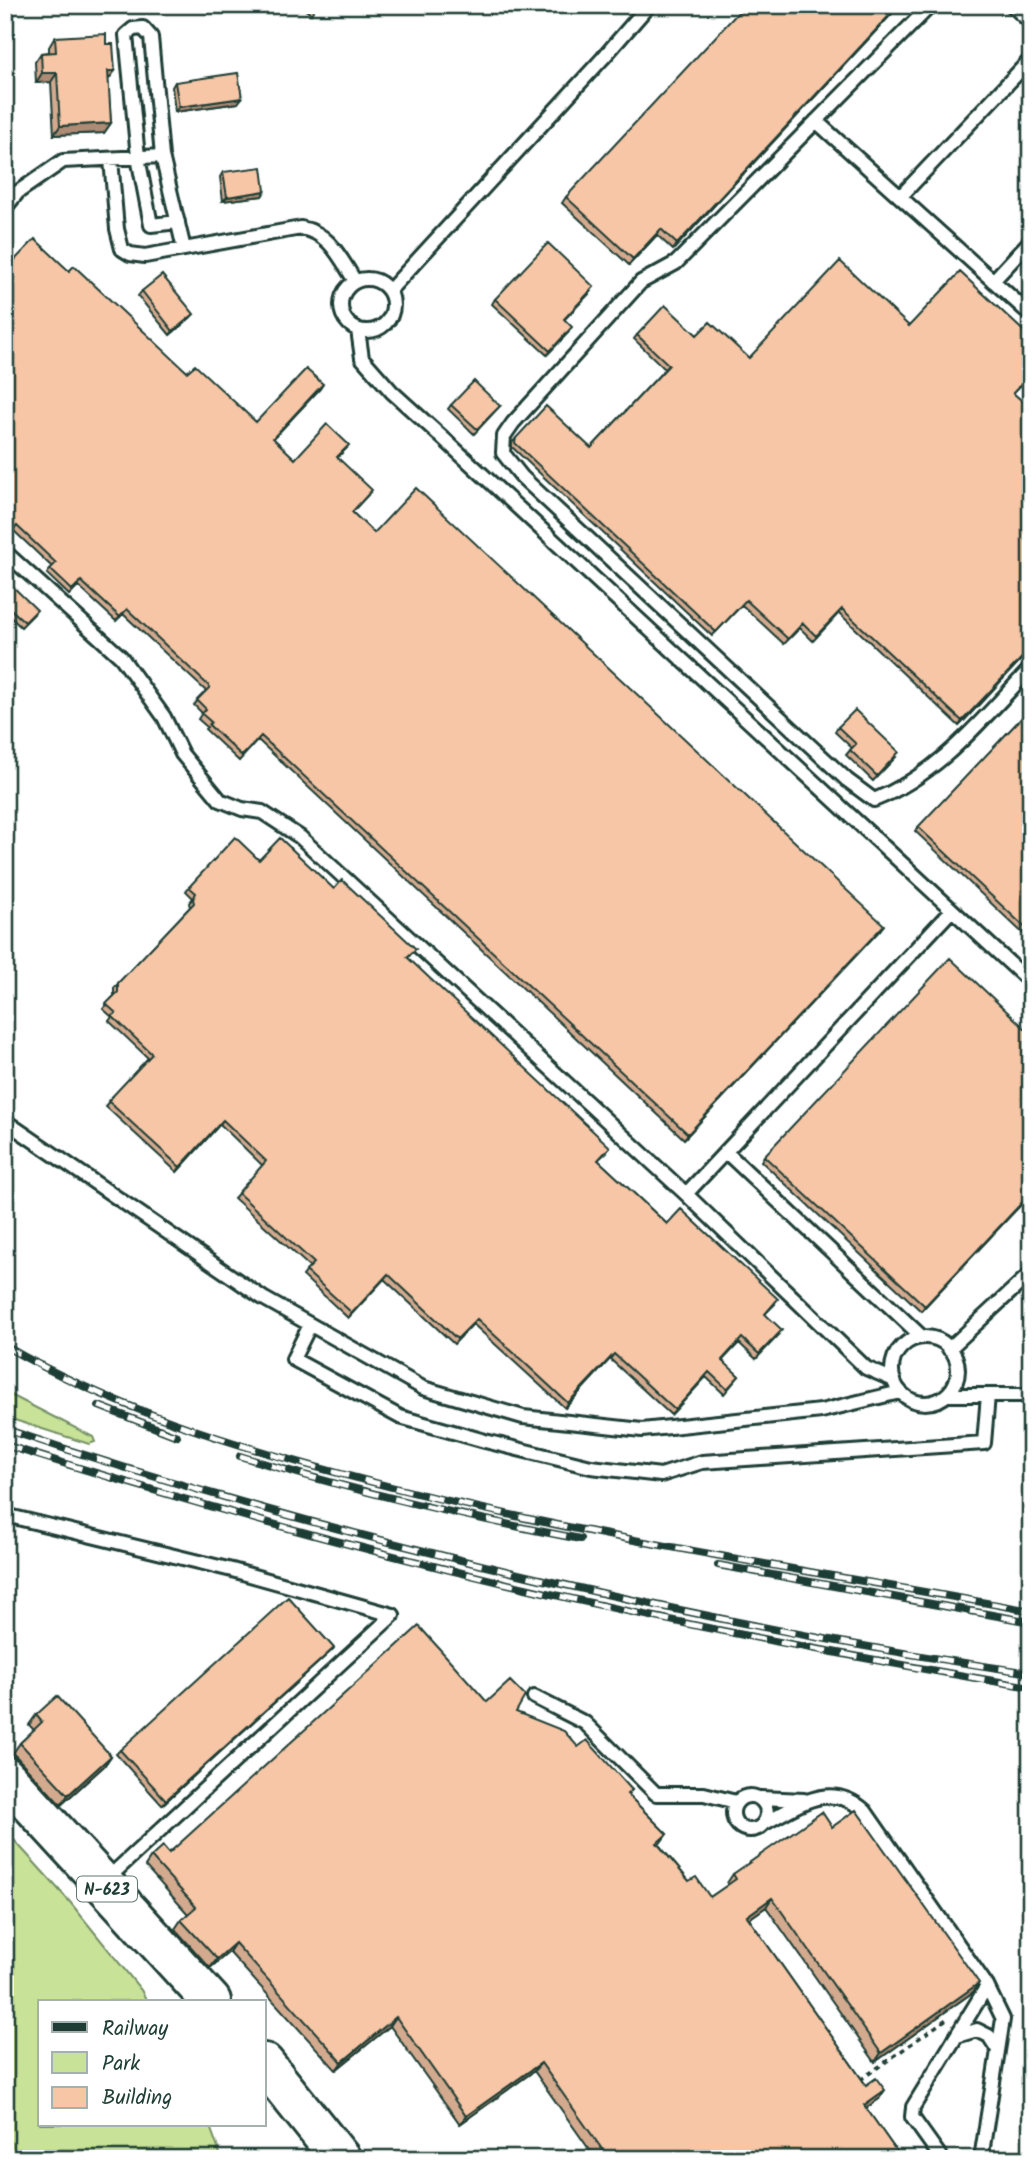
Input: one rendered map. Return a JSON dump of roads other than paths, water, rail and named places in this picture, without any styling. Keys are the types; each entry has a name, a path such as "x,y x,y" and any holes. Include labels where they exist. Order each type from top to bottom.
{"highway":[{"name":"N-623","path":"5,1776 210,2000"},
{"path":"266,2065 341,2159"}],"lane":[{"path":"389,291 649,5"},
{"path":"930,5 676,262 641,282 513,424 504,436 503,453 531,485 847,780 874,800 901,790 941,762 1031,668"},
{"path":"1012,5 1031,23"},
{"path":"178,222 151,225 138,157 126,35 133,29 143,29 151,37 162,156 178,222 184,249"},
{"path":"900,197 1031,59"},
{"path":"816,121 1031,315"},
{"path":"5,208 18,192 63,161 162,156"},
{"path":"111,159 117,229 122,249 131,254 145,256 301,229 314,231 326,238 355,281"},
{"path":"993,281 1031,240"},
{"path":"372,279 380,282 389,291 393,303 389,320 375,330 358,330 350,326 341,311 343,294 355,281 372,279"},
{"path":"358,330 362,358 391,392 1031,983"},
{"path":"7,557 121,657 164,717 182,754 220,800 242,809 262,812 300,837 686,1194 866,1368 897,1386 911,1400 923,1403 936,1401 947,1395 955,1385 958,1372 957,1359 949,1349 940,1340 921,1336 726,1152"},
{"path":"686,1194 952,910"},
{"path":"5,1121 263,1298 423,1388 523,1417 642,1430 821,1411 897,1386"},
{"path":"949,1349 1031,1273"},
{"path":"310,1325 293,1359 400,1417 591,1467 661,1475 702,1462 984,1443 988,1395"},
{"path":"897,1386 892,1368 895,1355 903,1345 921,1336"},
{"path":"947,1395 1031,1395"},
{"path":"5,1515 232,1570 393,1615 102,1884"},
{"path":"534,1697 585,1723 656,1794 705,1794 736,1802 748,1795 808,1800 835,1795 865,1811 987,1986 1003,2019 981,2159"},
{"path":"761,1798 768,1810 765,1823"},
{"path":"736,1802 733,1816 740,1827 753,1830 808,1800"},
{"path":"943,2159 912,2117 913,2107 987,1986"},
{"path":"957,2036 977,2030 989,2036 998,2050"}],"railway":[{"path":"5,1346 87,1388 172,1422 349,1476 603,1534 1031,1611"},
{"path":"99,1406 177,1436"},
{"path":"5,1429 210,1493 487,1567 793,1633 1031,1673"},
{"path":"5,1445 211,1507 522,1587 732,1633 1031,1687"},
{"path":"240,1456 409,1502 580,1539"},
{"path":"718,1565 1031,1622"}]}
